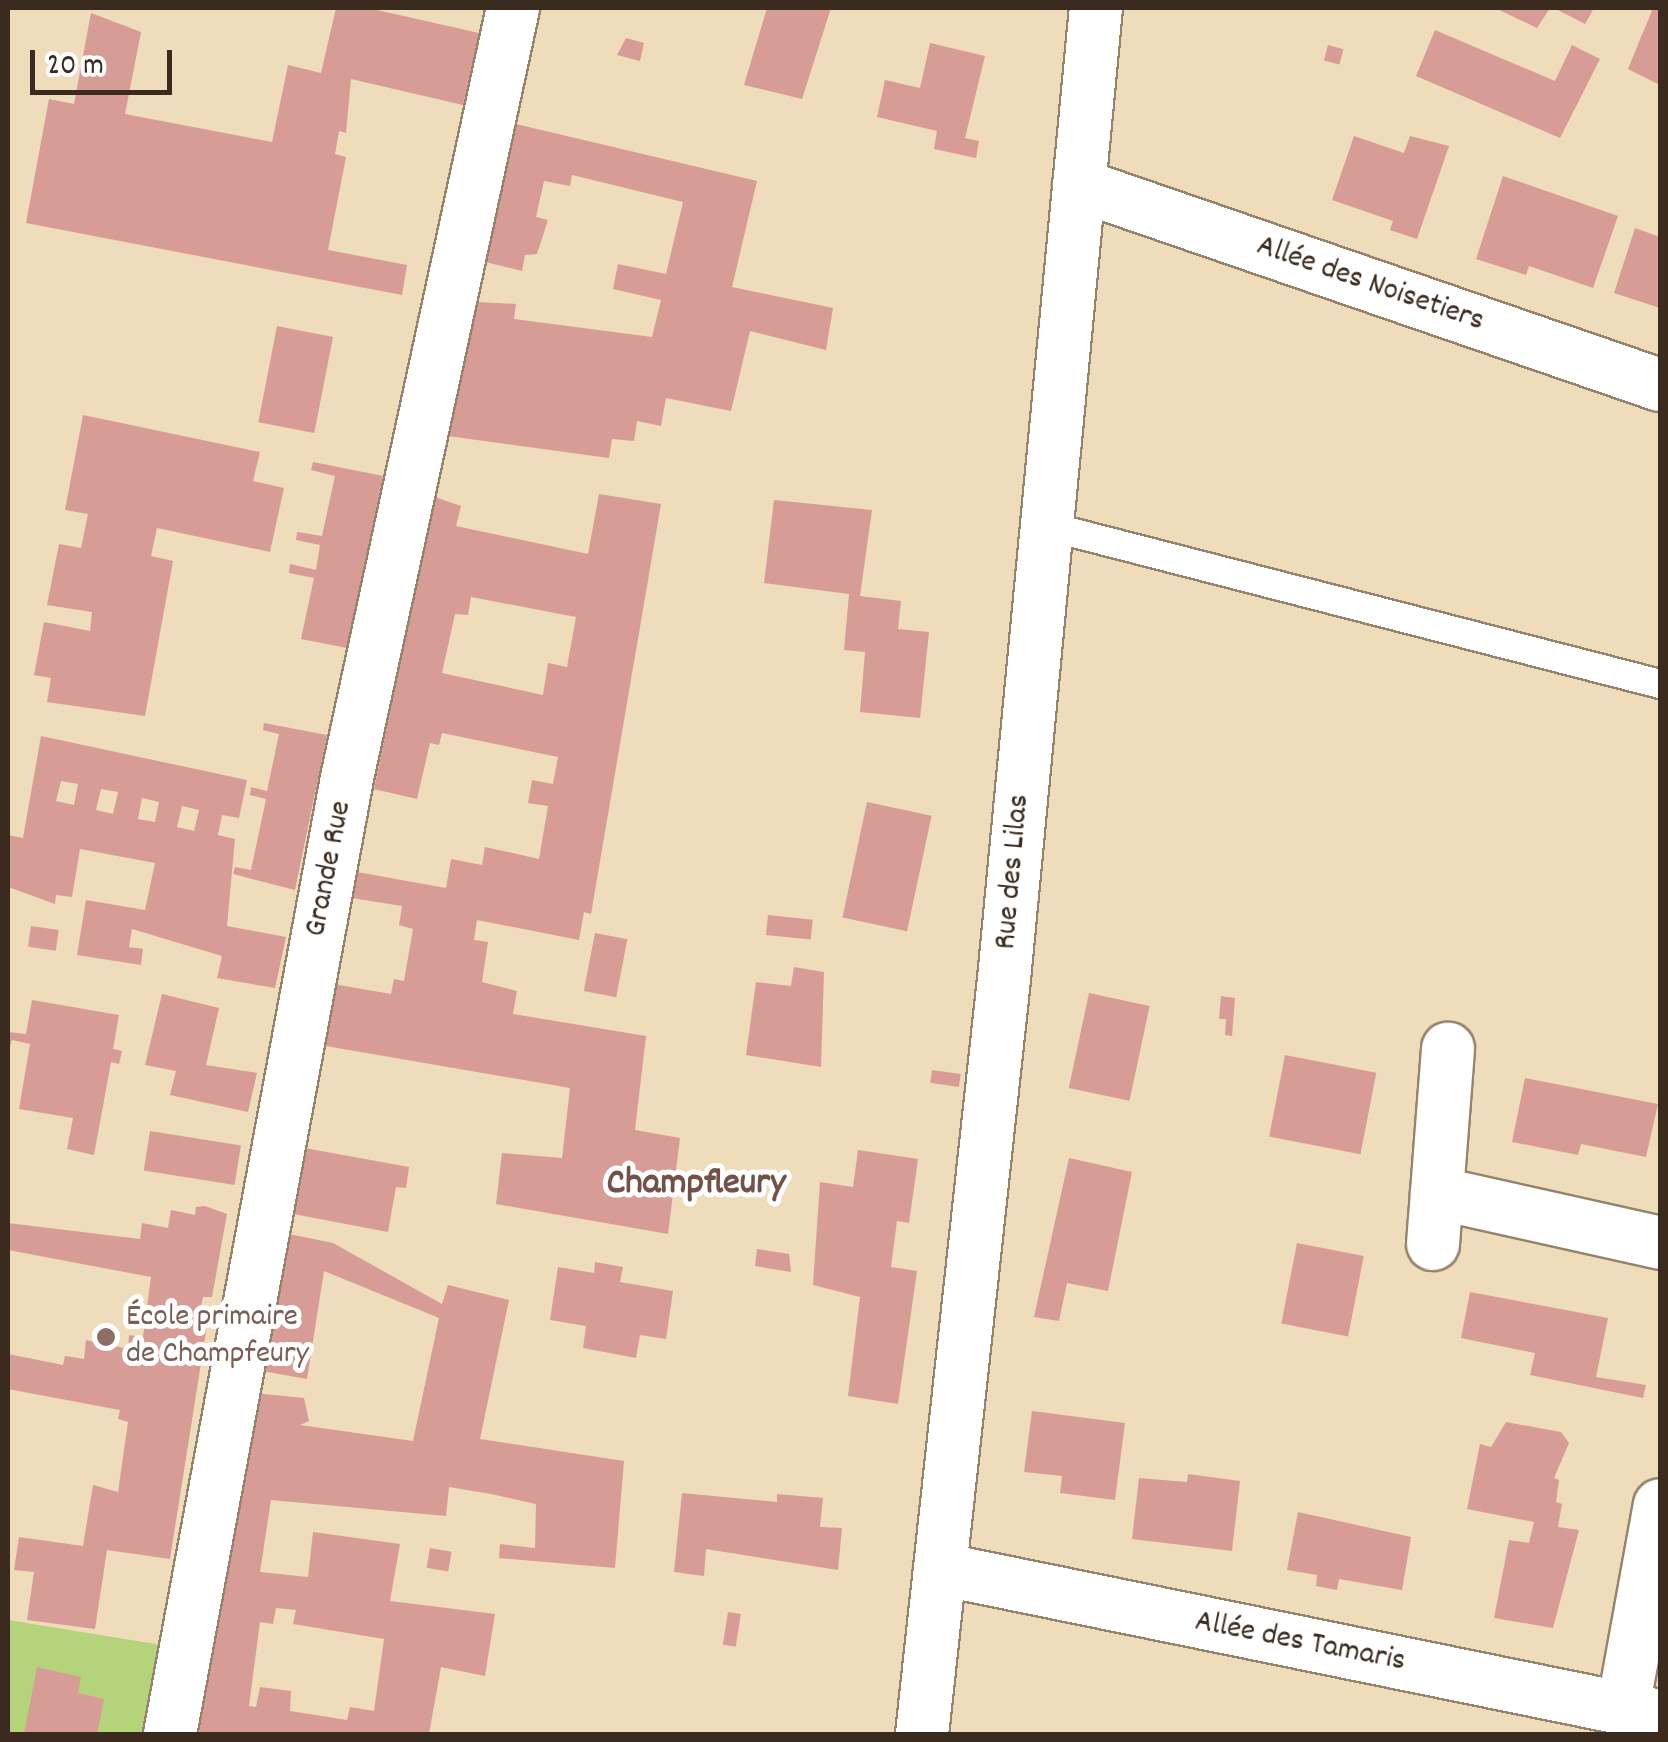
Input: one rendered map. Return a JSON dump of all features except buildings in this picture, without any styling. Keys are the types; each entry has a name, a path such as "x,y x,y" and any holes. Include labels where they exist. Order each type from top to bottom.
{"street":[{"name":"Grande Rue","path":"170,1734 348,778 513,8"},
{"name":"Rue des Lilas","path":"922,1734 1047,526 1096,8"},
{"name":"Allée des Noisetiers","path":"1079,185 1660,385"},
{"path":"1433,1244 1448,1049"},
{"path":"1437,1193 1660,1243"},
{"path":"1642,1712 1660,1506"},
{"name":"Allée des Tamaris","path":"940,1569 1642,1712"}],"lane":[{"path":"1047,526 1660,684"}],"green space":[{"path":"8,1620 168,1646 157,1734 8,1734"}],"place":[{"name":"École primaire de Champfeury","path":"106,1337"}],"district":[{"name":"Champfleury","path":"696,1185"}]}
